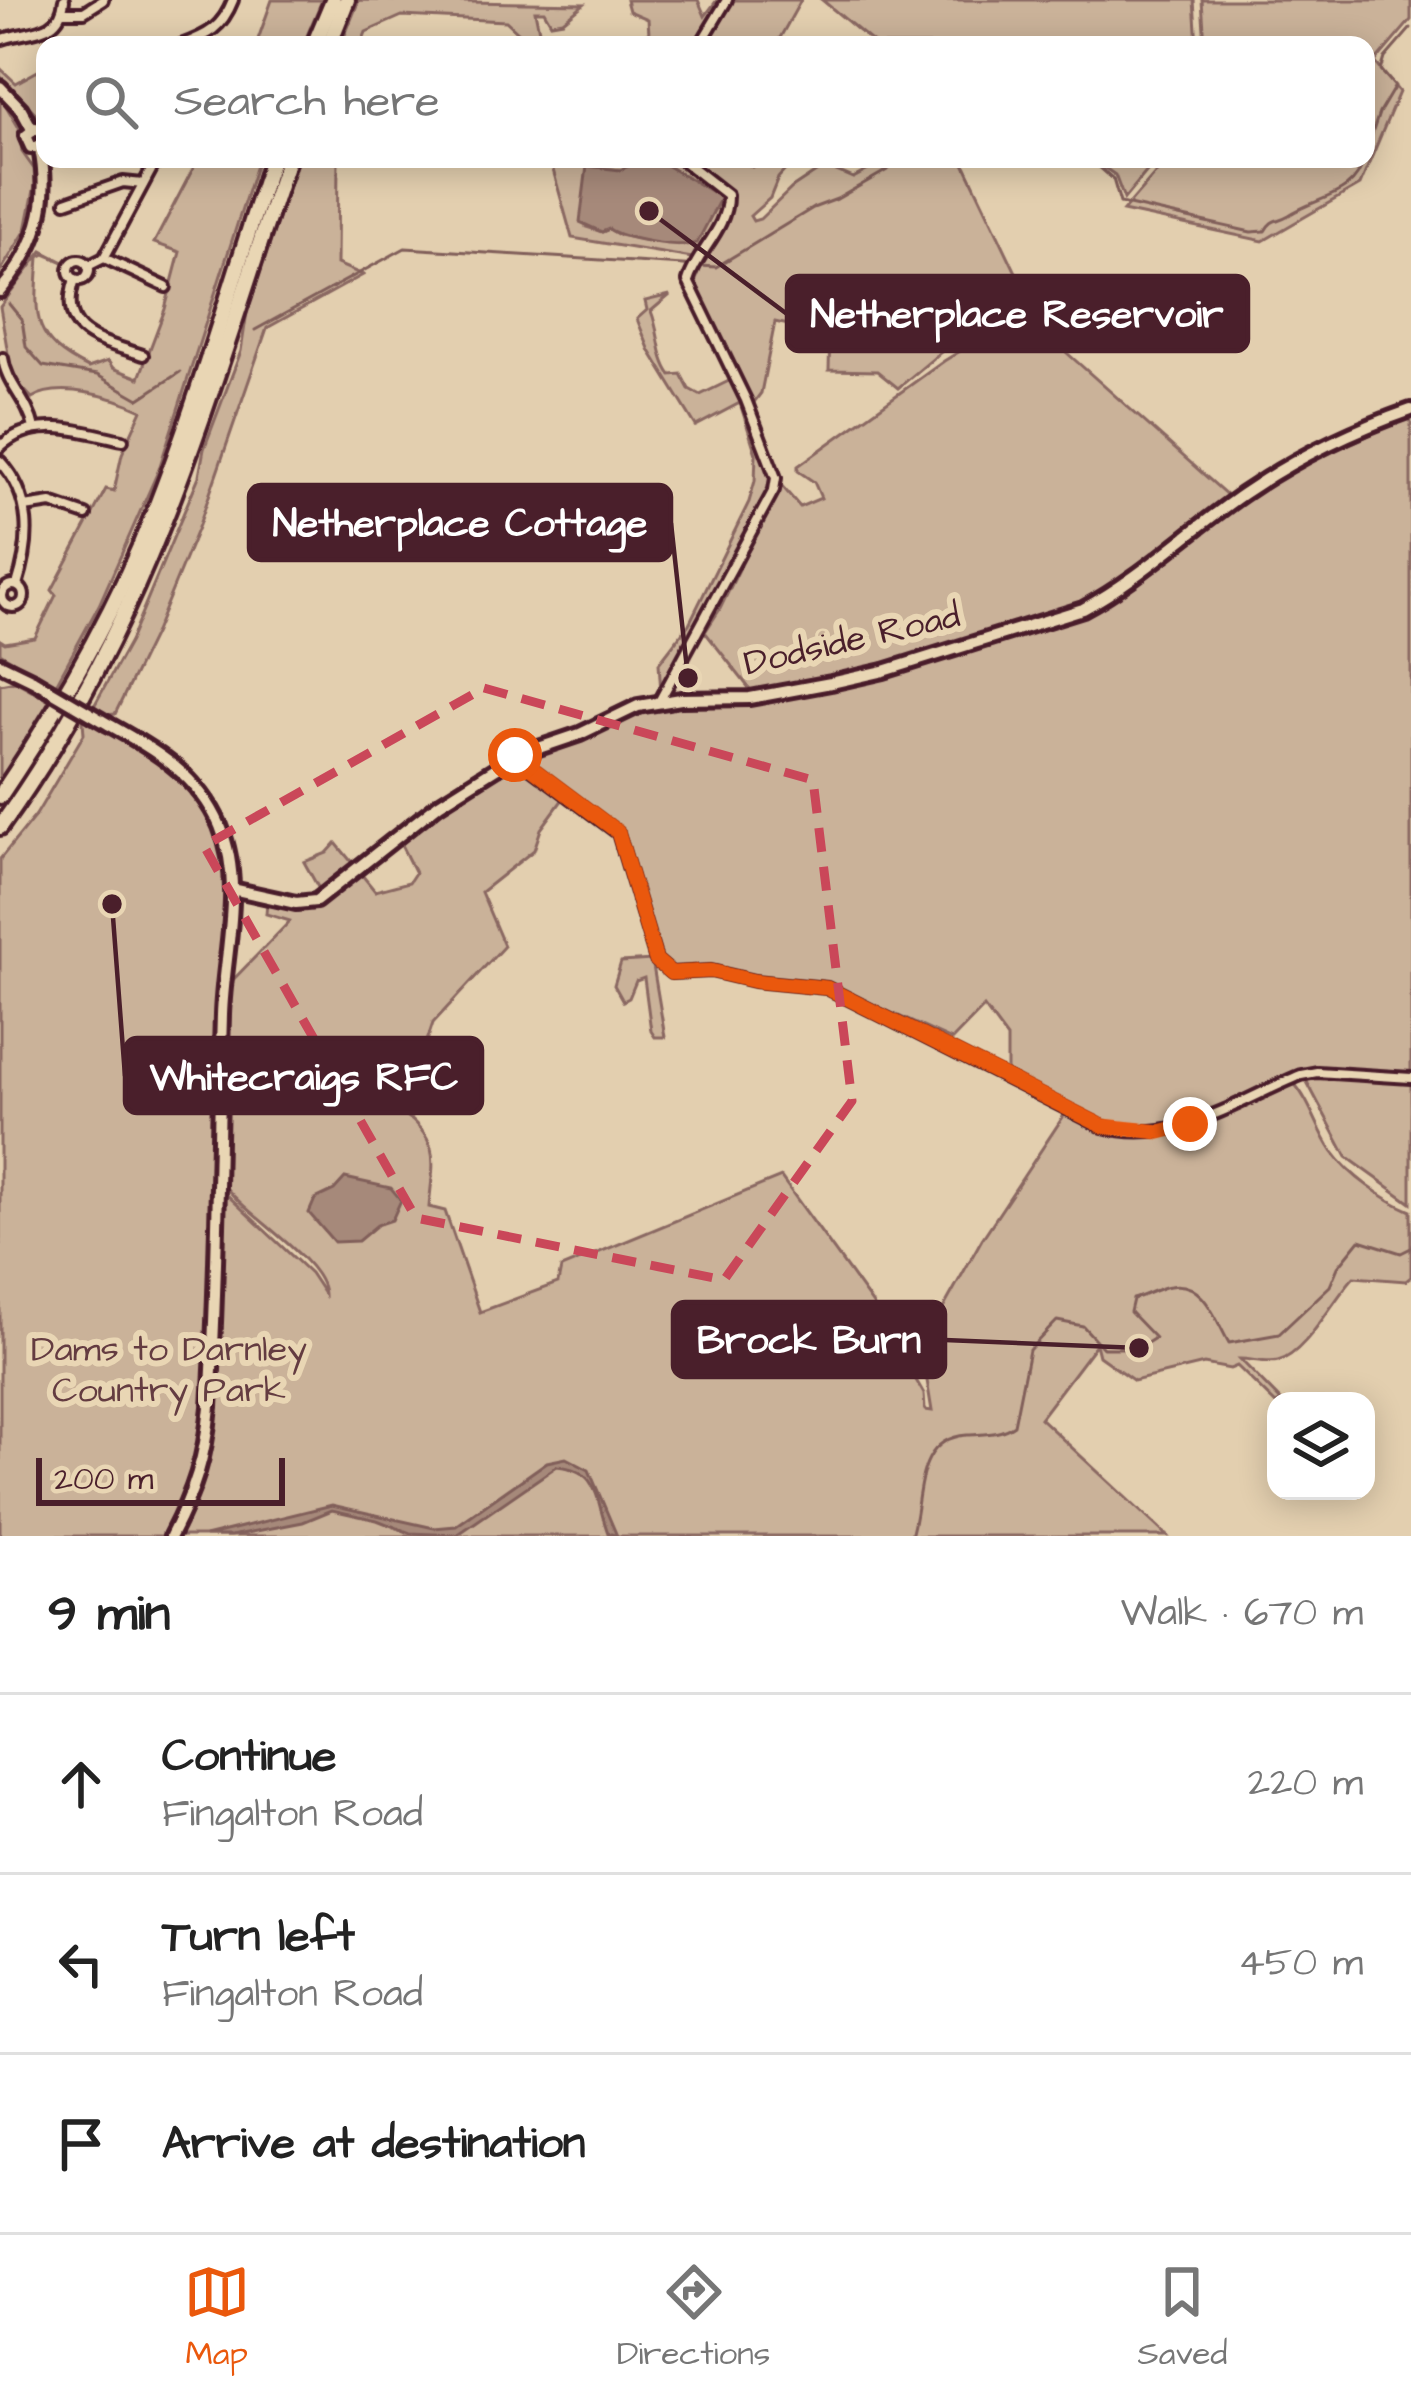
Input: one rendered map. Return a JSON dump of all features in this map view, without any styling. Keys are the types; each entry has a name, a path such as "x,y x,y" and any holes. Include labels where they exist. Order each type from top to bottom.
{"highway":[{"path":"318,36 333,0"},
{"path":"333,36 347,0"},
{"path":"0,796 92,645 143,539 170,471 269,168"},
{"path":"0,826 84,698 135,596 182,478 285,168"}],"main road":[{"path":"0,87 36,126"},
{"path":"0,290 25,257 39,226 44,168"},
{"name":"Dodside Road","path":"232,890 296,903 316,901 439,804 515,755 661,700 750,698 831,683 1083,609 1112,594 1246,492 1365,427 1411,410"},
{"path":"0,668 33,680 158,752 195,785 224,836 232,890 223,1003 208,1423 194,1493 171,1536"}],"street":[{"path":"0,40 46,29 63,12 64,0"},
{"path":"63,12 84,12 104,0"},
{"path":"211,36 232,0"},
{"path":"705,36 727,0"},
{"path":"75,279 85,278 88,266 104,258 152,168"},
{"path":"661,700 727,582 776,478 746,400 688,281 723,220 727,195 692,168"},
{"path":"66,202 123,182 143,184"},
{"path":"81,198 85,212"},
{"path":"104,258 166,287"},
{"path":"75,279 69,272 72,263 81,260 88,266"},
{"path":"122,281 126,271"},
{"path":"75,279 69,297 74,321 90,337 143,355"},
{"path":"112,358 116,346"},
{"path":"3,358 2,373 27,401 34,428"},
{"path":"0,447 34,428 123,440"},
{"path":"101,451 104,436"},
{"path":"0,461 13,477 25,507 27,547 17,585"},
{"path":"73,509 80,496"},
{"path":"25,507 51,503 86,515"},
{"path":"515,755 618,832 656,960 671,973 711,971 754,981 827,988 1120,1131 1160,1132 1190,1124 1289,1079 1317,1072 1411,1078"}],"highlighted area":[{"path":"484,688 813,780 852,1101 724,1280 416,1218 204,846"}],"green space":[{"path":"272,0 322,0 307,36 259,36"},
{"path":"359,0 584,4 563,21 551,23 544,11 535,11 540,36 522,36 506,21 402,16 364,36 345,36"},
{"path":"626,0 698,0 705,16 717,0 801,0 781,36 647,36 648,19 629,11"},
{"path":"822,0 1194,0 1196,36 865,36"},
{"path":"1202,0 1411,0 1411,20 1375,62 1375,36 1204,36"},
{"path":"1375,62 1399,92 1375,149"},
{"path":"0,68 16,83 36,72 36,114 0,76"},
{"path":"0,94 21,121 2,99 19,128 35,185 26,230 0,272"},
{"path":"193,168 255,168 159,469 99,605 55,686 0,653 0,640 35,638 56,595 52,590 106,489 114,491 122,454 142,410 72,391 32,398 12,377 0,307 42,251 66,263 45,254 39,257 37,311 46,336 88,368 108,361 113,368 139,378 180,252 154,243"},
{"path":"295,168 338,168 337,264 363,275 267,328 199,525 155,632 115,714 106,715 93,708 130,641 199,476 204,449 241,351 247,312"},
{"path":"553,168 588,168 586,227 655,242 698,188 670,168 787,168 770,198 750,216 753,221 822,168 853,178 872,168 966,168 1022,285 966,319 947,347 898,388 877,371 829,370 830,334 775,322 761,393 752,405 694,285 704,260 572,238"},
{"path":"1105,168 1150,168 1124,199 1115,175"},
{"path":"1160,168 1367,168 1360,185 1263,241 1123,211"},
{"path":"670,295 651,311 667,368 671,375 681,374 689,389 700,395 731,380 771,478 771,483 712,603 661,692 659,663 689,624 749,502 756,454 740,403 696,426 650,351 637,319 647,310 645,301"},
{"path":"1022,313 1229,497 1096,598 870,668 753,693 705,632 777,490 781,485 800,507 821,498 814,482 798,466 944,361"},
{"path":"1411,416 1411,1203 1347,1157 1306,1080 1314,1075 1399,1074 1306,1071 1172,1125 1124,1126 1079,1110 1007,1071 1007,1038 984,1007 952,1040 823,982 671,969 660,960 623,832 527,760 529,754 582,740 629,712 666,703 756,702 849,686 1095,609 1243,499"},
{"path":"15,681 51,701 0,782 0,684"},
{"name":"Dams to Darnley Country Park","path":"82,708 157,754 195,789 222,838 231,869 218,1149 223,1191 310,1273 324,1294 311,1267 224,1185 230,983 290,921 266,914 267,902 298,907 319,904 362,875 375,891 409,882 415,873 401,845 434,815 513,763 563,799 541,829 534,850 481,892 504,946 433,1023 403,1113 429,1144 433,1165 429,1207 445,1211 480,1312 558,1283 561,1268 781,1177 872,1303 924,1394 925,1410 932,1411 925,1341 982,1239 1065,1114 1129,1134 1156,1134 1207,1122 1293,1082 1339,1160 1368,1186 1411,1211 1411,1277 1406,1281 1354,1277 1309,1337 1288,1356 1274,1362 1240,1359 1272,1392 1267,1395 1237,1366 1204,1364 1134,1381 1099,1356 1096,1344 1040,1418 1167,1536 0,1536 0,859 36,815 84,734"},
{"path":"336,843 354,865 319,889 304,862 327,853"},
{"path":"652,960 665,1037 655,1037 651,1031 644,978 636,981 623,1001 614,985 621,962"}],"shaded area":[{"path":"587,168 671,168 721,197 697,243 651,242 609,229 602,232 580,222"},
{"path":"345,1178 391,1188 401,1200 392,1220 377,1225 358,1241 334,1242 309,1213 315,1199"},
{"path":"566,1458 589,1470 617,1536 608,1533 589,1480 557,1466 457,1535 410,1533 332,1510 303,1522 231,1536 205,1536 332,1505 434,1528 456,1526 547,1462"}],"waterway":[{"path":"1375,125 1395,86 1381,71 1385,58 1411,28"},
{"path":"255,330 405,248 716,267 890,168"},
{"path":"1100,168 1113,179 1120,203 1251,232 1265,231 1273,222 1334,194 1353,181 1361,168"},
{"path":"9,304 22,320 26,347 43,366 97,375 139,399 180,372"},
{"path":"911,1536 923,1473 937,1447 950,1439 1014,1425 1029,1350 1057,1321 1083,1326 1103,1348 1139,1348 1155,1338 1130,1312 1133,1299 1182,1286 1200,1295 1229,1343 1279,1334 1330,1286 1338,1267 1360,1240 1401,1253 1411,1248"}],"place":[{"name":"Netherplace Reservoir","path":"649,211"},
{"name":"Netherplace Cottage","path":"688,678"},
{"name":"Whitecraigs RFC","path":"112,904"},
{"name":"Brock Burn","path":"1139,1348"}],"route":[{"path":"515,755 618,832 663,970 711,971 754,981 827,988 1103,1126 1160,1132 1190,1124"}]}
